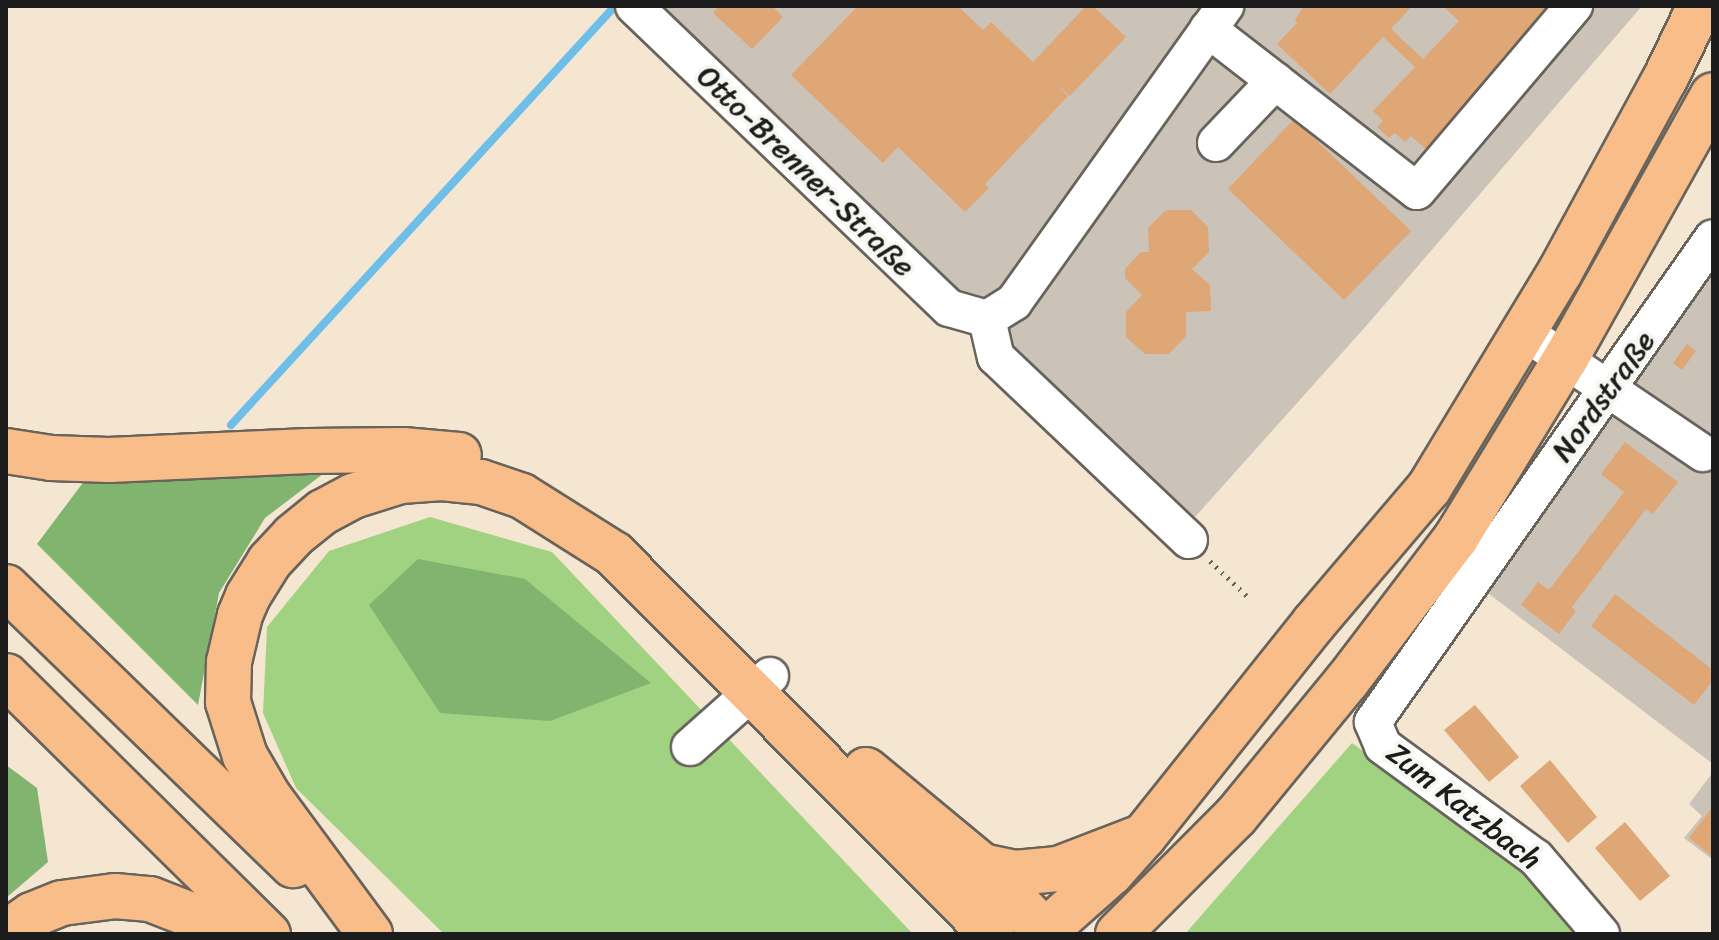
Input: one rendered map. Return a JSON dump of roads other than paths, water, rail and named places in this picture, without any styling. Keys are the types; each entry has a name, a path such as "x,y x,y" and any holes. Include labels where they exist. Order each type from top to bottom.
{"main road":[{"path":"370,934 269,797 245,756 232,720 227,684 231,649 240,615 257,579 281,547 323,512 353,496 418,479 481,482 503,488 544,507 614,554 761,684 982,866 1045,933 1111,873 1144,836 1314,623 1429,488 1604,193 1700,6"},
{"path":"1118,934 1236,816 1347,681 1456,538 1566,358 1713,95"},
{"path":"6,451 51,458 109,460 403,450 469,456 509,465 554,482 611,520 992,934"},
{"path":"6,587 364,934"},
{"path":"6,676 268,934"},
{"path":"982,866 1015,873 1058,869 1144,836"},
{"path":"6,933 32,915 62,903 115,896 150,899 240,934"}],"street":[{"name":"Otto-Brenner-Straße","path":"634,6 949,308 987,319"},
{"path":"1189,540 996,357 987,319 1014,302 1216,18 1275,81 1417,191 1574,6"},
{"path":"1216,143 1275,81"},
{"name":"Nordstraße","path":"1490,552 1609,389 1713,238"},
{"path":"1524,332 1703,453"},
{"name":"Zum Katzbach","path":"1490,552 1373,722 1383,746 1536,858 1601,934"},
{"path":"690,747 761,684"}],"waterway":[{"path":"231,425 614,7"}]}
